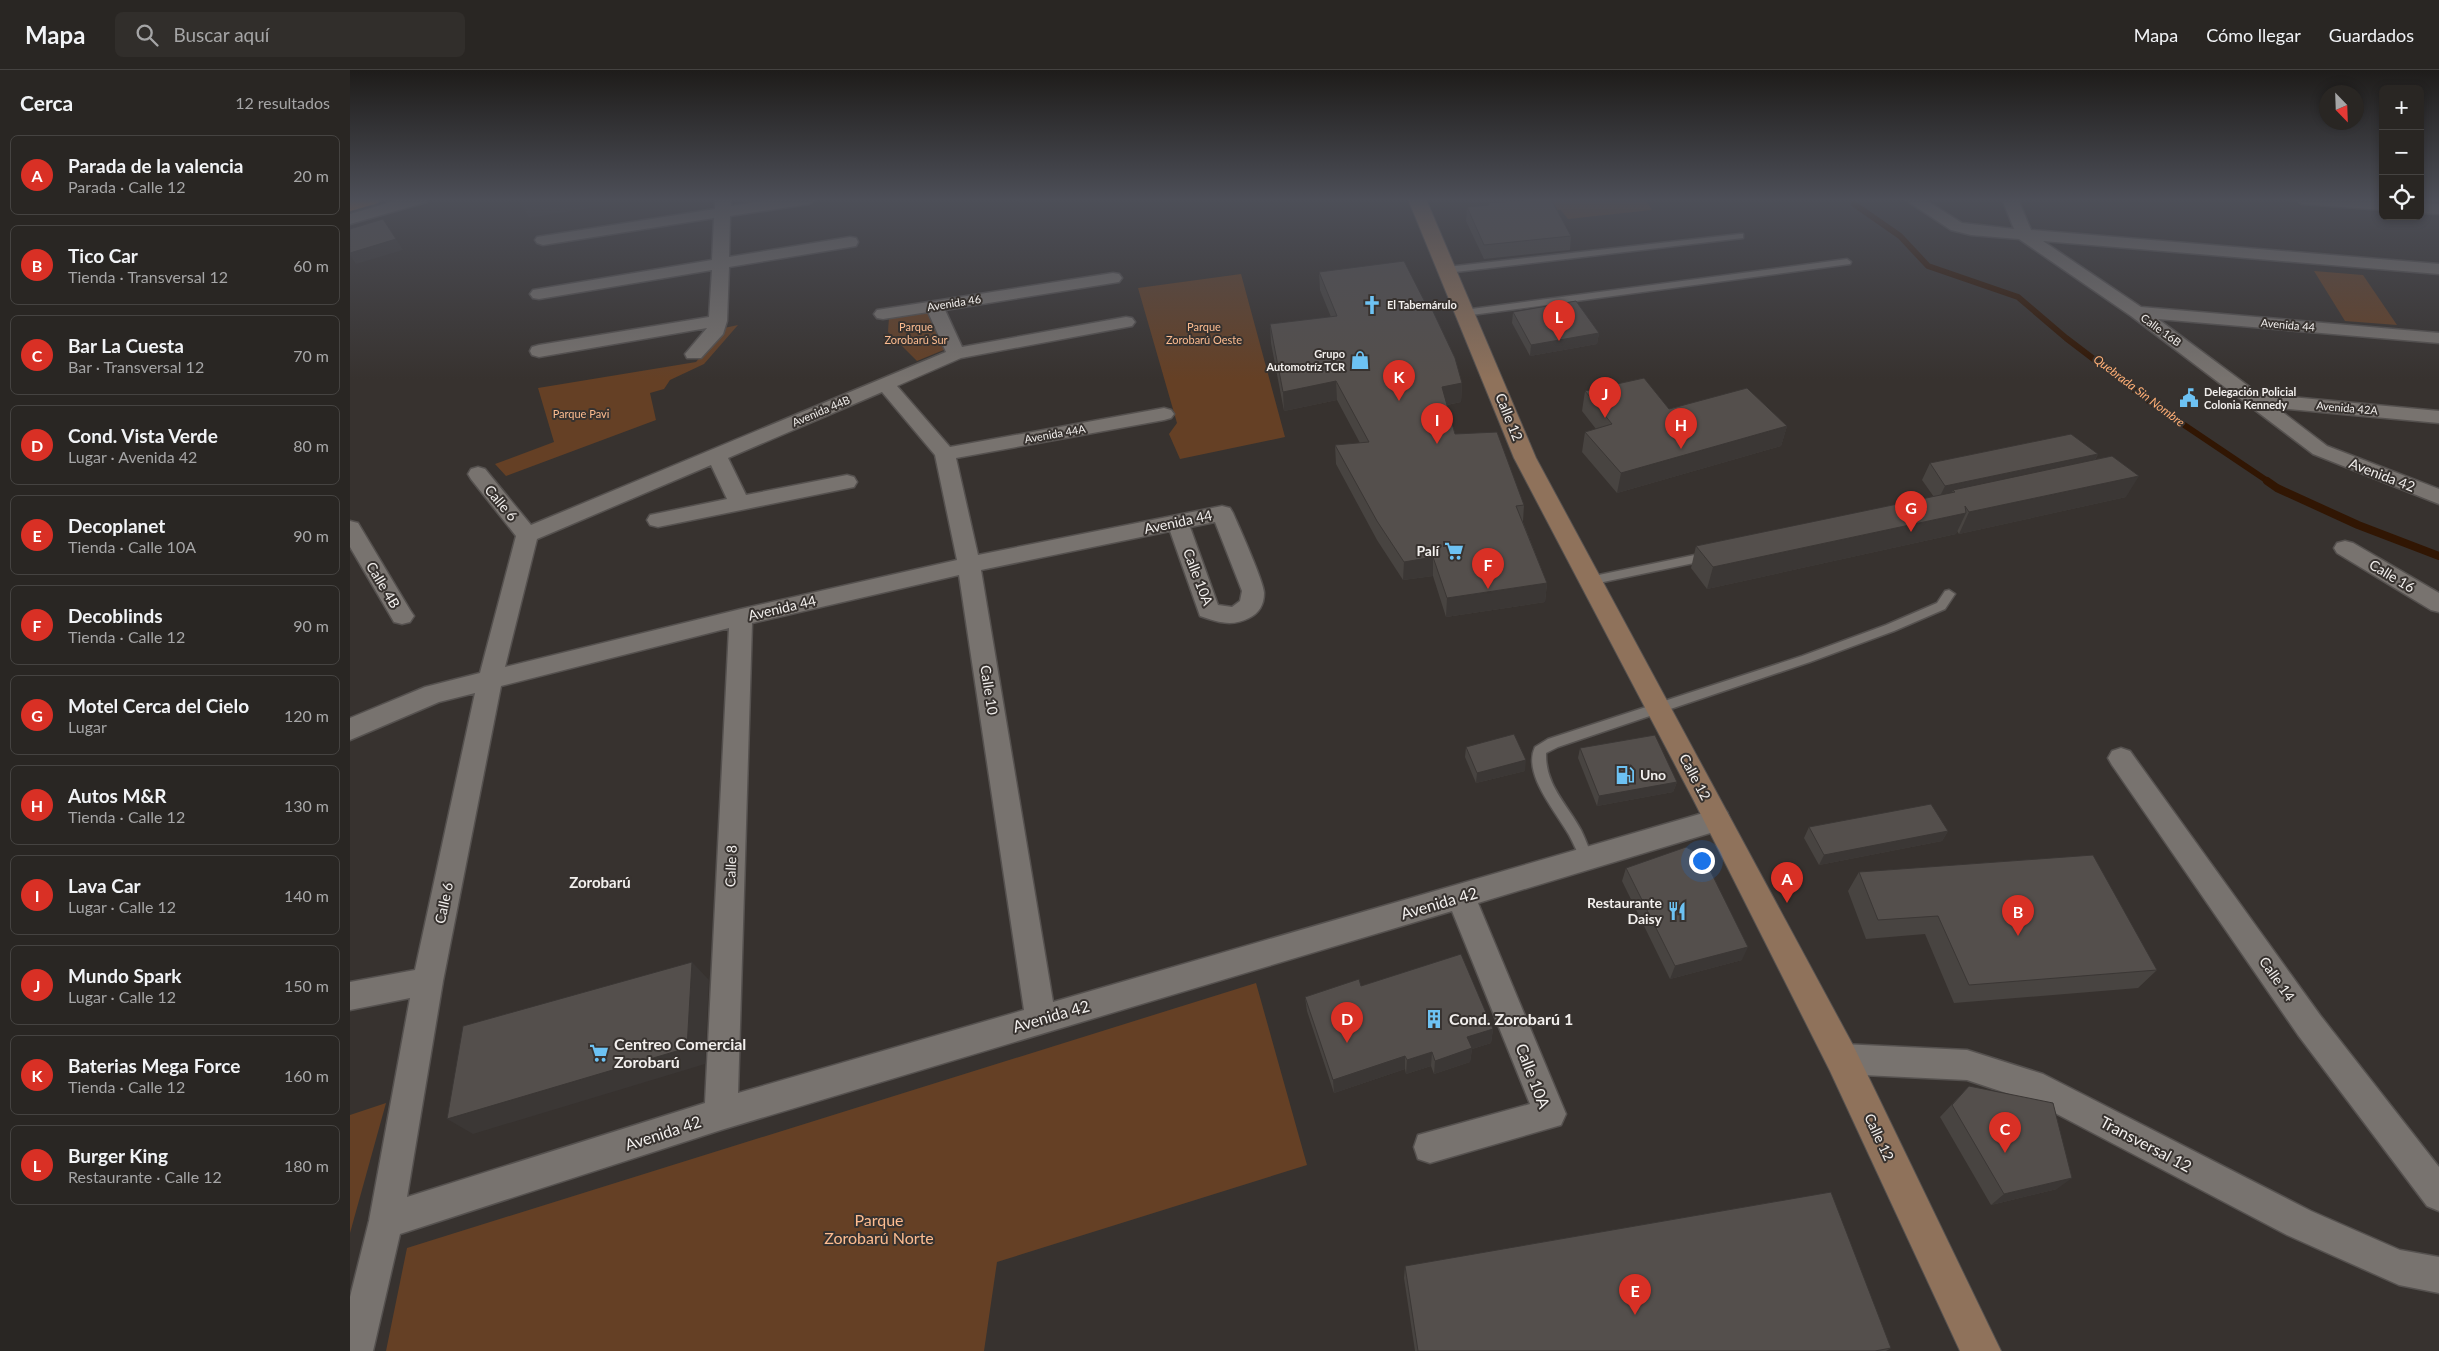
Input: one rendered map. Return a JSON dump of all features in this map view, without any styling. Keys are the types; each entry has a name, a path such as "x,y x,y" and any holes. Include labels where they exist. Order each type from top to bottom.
{"main road":[{"name":"Calle 12","path":"1442,259 1525,458 1718,820 1842,1059 1981,1351"}],"street":[{"path":"694,354 714,334 718,321 720,259"},
{"path":"539,294 755,259"},
{"name":"Calle 16B","path":"2059,259 2137,312 2325,453"},
{"path":"2311,259 2439,269"},
{"name":"Avenida 46","path":"884,314 1113,278"},
{"path":"934,306 956,354"},
{"name":"Avenida 44","path":"2137,312 2439,338"},
{"path":"539,351 718,321"},
{"name":"Avenida 44B","path":"528,535 956,354 1126,322"},
{"name":"Calle 10","path":"885,384 945,454 970,564 1041,1019"},
{"name":"Avenida 42A","path":"2256,400 2439,417"},
{"name":"Avenida 44A","path":"945,454 1164,414"},
{"name":"Avenida 42","path":"2325,453 2439,497"},
{"path":"716,455 740,504"},
{"name":"Calle 6","path":"355,1351 386,1221 428,981 490,680 528,535 478,474"},
{"path":"658,520 847,482"},
{"name":"Avenida 44","path":"350,730 434,694 741,617 970,564 1222,513"},
{"name":"Calle 10A","path":"1178,522 1208,610 1222,615 1238,615 1251,605 1253,591 1222,513"},
{"name":"Calle 4B","path":"350,528 402,616"},
{"name":"Calle 16","path":"2346,548 2439,604"},
{"name":"Calle 8","path":"721,1114 741,617"},
{"name":"Calle 14","path":"2121,758 2309,1025 2439,1194"},
{"name":"Avenida 42","path":"386,1221 721,1114 1718,820"},
{"name":"Calle 10A","path":"1430,1147 1550,1114 1461,897"},
{"path":"350,996 428,981"},
{"name":"Transversal 12","path":"1842,1059 1967,1065 2043,1090 2299,1223 2399,1267 2439,1276"}],"lane":[{"path":"1447,270 1544,259"},
{"path":"1464,313 1847,262"},
{"path":"1590,581 1719,554"},
{"path":"1587,859 1576,835 1543,783 1538,762 1540,751 1553,743 1657,707 1806,660 1890,628 1941,606 1948,594"}],"green space":[{"path":"2314,271 2363,275 2397,325 2345,321"},
{"name":"Parque Zorobarú Oeste","path":"1241,274 1285,437 1180,459 1169,434 1177,423 1138,288"},
{"name":"Parque Zorobarú Sur","path":"927,312 946,349 917,361 888,332 889,317"},
{"name":"Parque Pavi","path":"738,325 704,364 670,380 664,389 650,393 656,420 506,476 495,464 554,442 538,388 696,362 710,346 710,331"},
{"name":"Parque Zorobarú Norte","path":"1256,983 1307,1165 997,1262 984,1351 386,1351 407,1248"},
{"path":"386,1103 350,1233 350,1115"}],"building":[{"path":"1404,261 1427,306 1430,305 1455,358 1462,383 1442,387 1455,434 1497,432 1524,505 1516,506 1547,583 1447,598 1433,557 1404,562 1377,521 1335,445 1369,442 1336,381 1283,392 1270,324 1337,316 1319,272"},
{"path":"1576,301 1599,333 1531,345 1513,312"},
{"path":"1644,378 1669,409 1747,388 1787,426 1621,473 1585,432 1612,424 1585,391"},
{"path":"2071,434 2098,454 1945,486 1930,463"},
{"path":"2112,456 2139,476 1969,512 1965,506 1966,513 1713,567 1696,546 1955,492 1953,490"},
{"path":"1514,734 1526,760 1477,773 1466,747"},
{"name":"Uno","path":"1655,735 1677,782 1599,796 1580,748"},
{"path":"1931,804 1948,831 1824,855 1809,827"},
{"name":"Restaurante Daisy","path":"1686,847 1703,856 1748,947 1675,966 1626,868"},
{"path":"2093,855 2157,970 1969,985 1938,916 1878,920 1859,872"},
{"path":"1461,954 1493,1029 1467,1037 1472,1048 1435,1061 1432,1052 1407,1060 1405,1056 1333,1080 1305,997 1359,979 1361,986"},
{"name":"Centreo Comercial Zorobarú","path":"692,962 687,1048 447,1119 463,1026"},
{"path":"1969,1086 2053,1103 2072,1178 2004,1194 1952,1105"},
{"path":"1831,1192 1891,1348 1875,1351 1418,1351 1405,1266"}],"waterway":[{"name":"Quebrada Sin Nombre","path":"1921,259 1928,266 2018,297 2066,338 2150,402 2269,482"},
{"name":"Quebrada Sin Nombre","path":"2267,481 2277,488 2358,525 2439,556"}],"place":[{"name":"El Tabernárulo","path":"1372,305"},
{"name":"Burger King","path":"1559,341"},
{"name":"Grupo Automotríz TCR","path":"1360,360"},
{"name":"Delegación Policial Colonia Kennedy","path":"2189,398"},
{"name":"Baterias Mega Force","path":"1399,401"},
{"name":"Mundo Spark","path":"1605,418"},
{"name":"Lava Car","path":"1437,444"},
{"name":"Autos M&R","path":"1681,449"},
{"name":"Motel Cerca del Cielo","path":"1911,532"},
{"name":"Palí","path":"1454,551"},
{"name":"Decoblinds","path":"1488,589"},
{"name":"Uno","path":"1625,775"},
{"name":"Parada de la valencia","path":"1787,903"},
{"name":"Restaurante Daisy","path":"1677,911"},
{"name":"Tico Car","path":"2018,936"},
{"name":"Cond. Zorobarú 1","path":"1434,1019"},
{"name":"Cond. Vista Verde","path":"1347,1043"},
{"name":"Centreo Comercial Zorobarú","path":"599,1053"},
{"name":"Bar La Cuesta","path":"2005,1153"},
{"name":"Decoplanet","path":"1635,1315"}],"district":[{"name":"Zorobarú","path":"600,883"}]}
